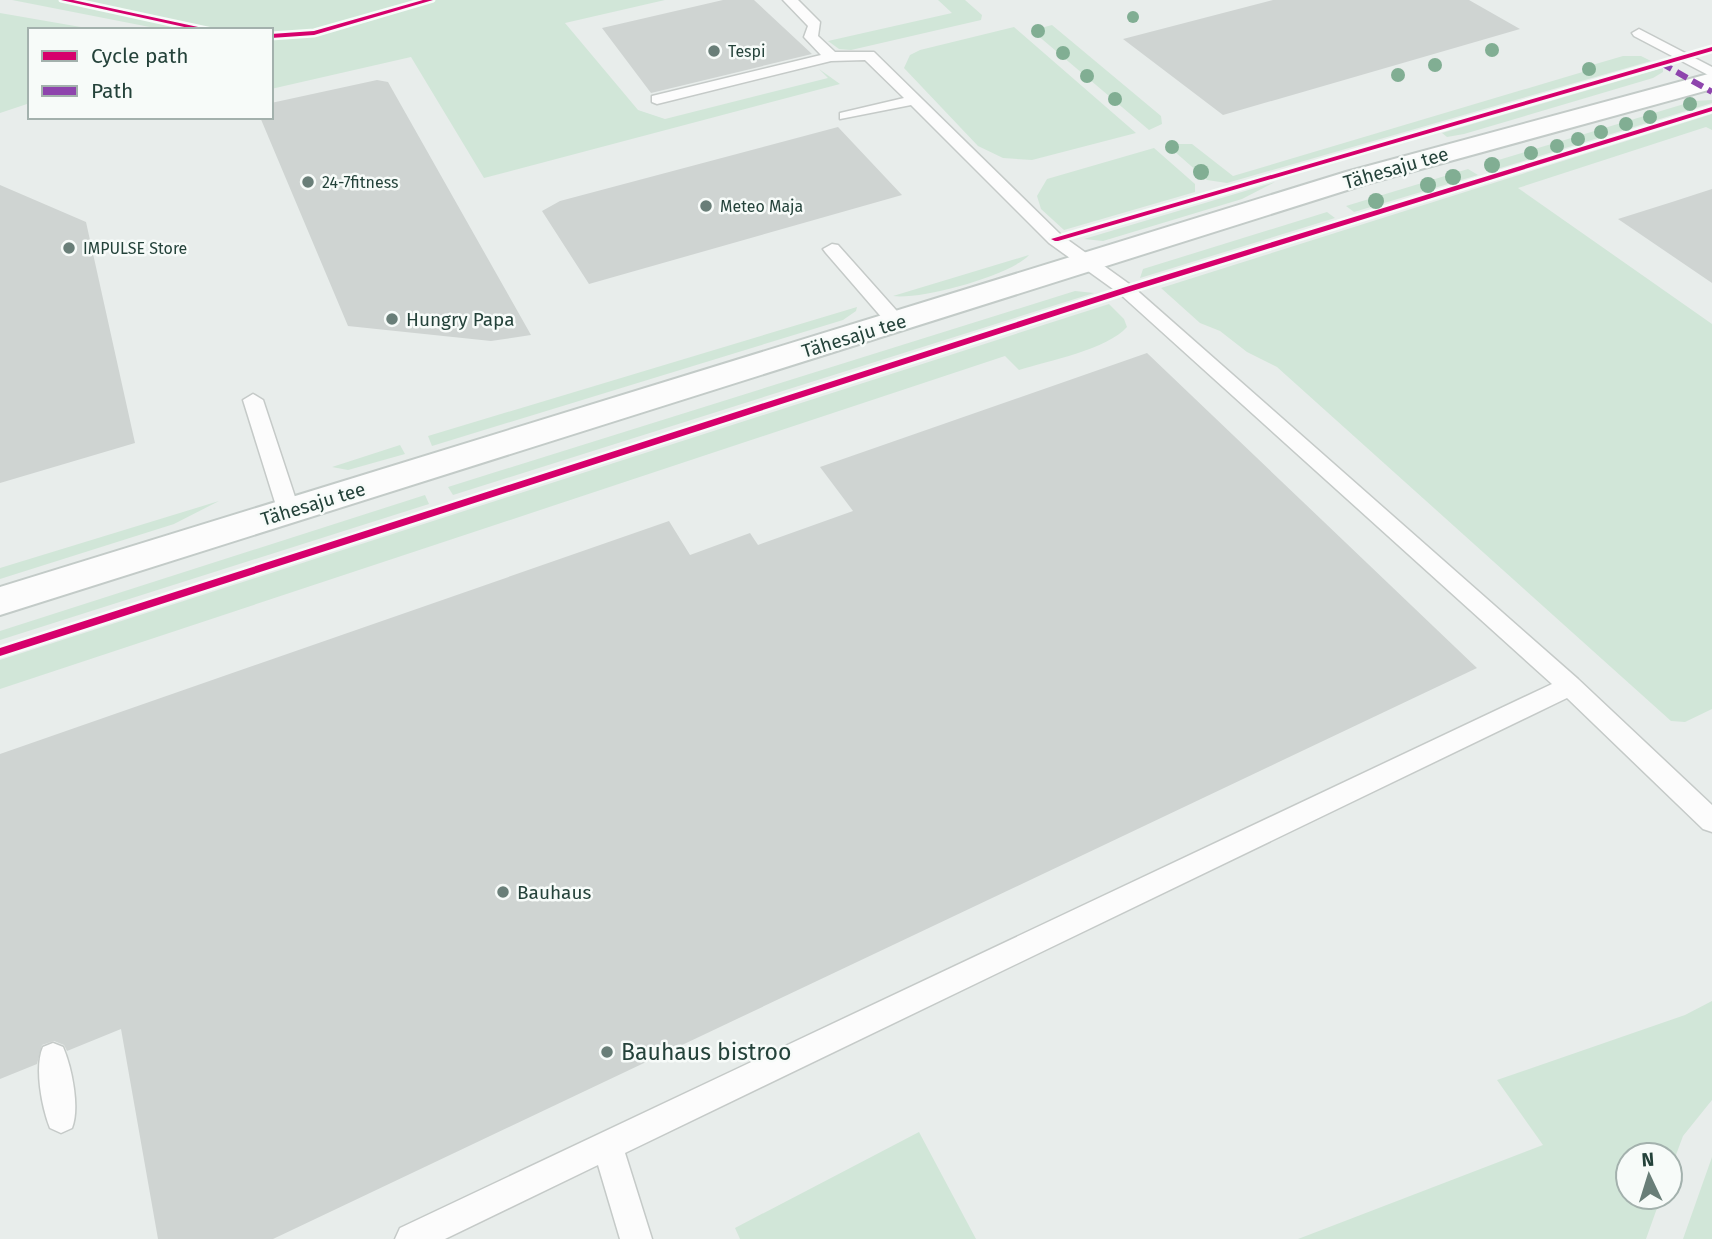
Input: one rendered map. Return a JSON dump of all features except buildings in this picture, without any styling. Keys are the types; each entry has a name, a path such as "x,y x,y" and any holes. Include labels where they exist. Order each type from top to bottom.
{"street":[{"name":"Tähesaju tee","path":"0,601 1356,178 1712,81"}],"lane":[{"path":"790,0 815,25 811,37 831,57"},
{"path":"1639,33 1712,73"},
{"path":"657,99 831,57 869,55 1055,239 1126,290 1570,686 1712,821"},
{"path":"845,116 914,100"},
{"path":"832,249 897,323"},
{"path":"253,400 289,512"},
{"path":"411,1239 1570,686"},
{"path":"53,1057 61,1118"},
{"path":"607,1145 636,1239"}],"green space":[{"path":"12,0 665,0 565,23 638,110 665,119 828,78 819,69 840,84 484,178 411,57 273,89 273,28 155,28"},
{"path":"938,0 965,0 982,15 981,20 851,50 839,49 828,41 952,13"},
{"path":"0,13 86,28 28,28 28,104 0,113"},
{"path":"1052,25 1161,116 1162,124 1149,130 1036,34 1037,29"},
{"path":"1014,27 1136,133 1032,160 1003,158 978,146 904,68 910,55 920,50"},
{"path":"1623,56 1641,56 1651,61 1227,183 1207,180 1166,144 1192,144 1233,176 1586,71 1582,68"},
{"path":"1663,68 1663,72 1653,78 1464,134 1447,137 1442,133"},
{"path":"1712,100 1712,103 1494,170 1485,164 1694,101"},
{"path":"1712,114 1712,130 1706,127 1518,188 1712,324 1712,709 1685,722 1671,721 1277,367 1247,352 1220,331 1200,323 1161,288"},
{"path":"1154,148 1195,184 1195,192 1064,230 1041,209 1037,196 1047,179"},
{"path":"1468,169 1478,175 1354,212 1346,206"},
{"path":"1275,182 1242,199 1103,241 1084,239"},
{"path":"1327,212 1335,218 1140,278 1143,269"},
{"path":"1029,255 1004,271 964,285 923,294 893,296"},
{"path":"1075,291 1094,293 453,495 448,487"},
{"path":"1109,304 1124,319 1127,327 1118,335 1092,348 1019,370 1005,356 0,689 0,660"},
{"path":"857,307 856,311 843,320 432,446 428,436"},
{"path":"400,445 405,454 348,470 332,467"},
{"path":"425,495 429,504 0,640 0,631"},
{"path":"219,501 174,524 0,579 0,568"},
{"path":"1712,1001 1712,1100 1681,1141 1614,1141 1614,1211 1656,1211 1646,1239 1298,1239 1543,1145 1497,1080 1685,1015"},
{"path":"919,1132 976,1239 740,1239 735,1228"},
{"path":"1712,1157 1712,1239 1683,1239"}],"marked path":[{"path":"1661,63 1712,92"}],"cycle path":[{"path":"64,0 199,28"},
{"path":"273,36 314,33 430,0"},
{"path":"1055,239 1712,49"},
{"path":"0,652 1126,290 1712,109"}],"place":[{"name":"Tespi","path":"714,51"},
{"name":"24-7fitness","path":"308,182"},
{"name":"Meteo Maja","path":"706,206"},
{"name":"IMPULSE Store","path":"69,248"},
{"name":"Hungry Papa","path":"392,319"},
{"name":"Bauhaus","path":"503,892"},
{"name":"Bauhaus bistroo","path":"607,1052"}]}
